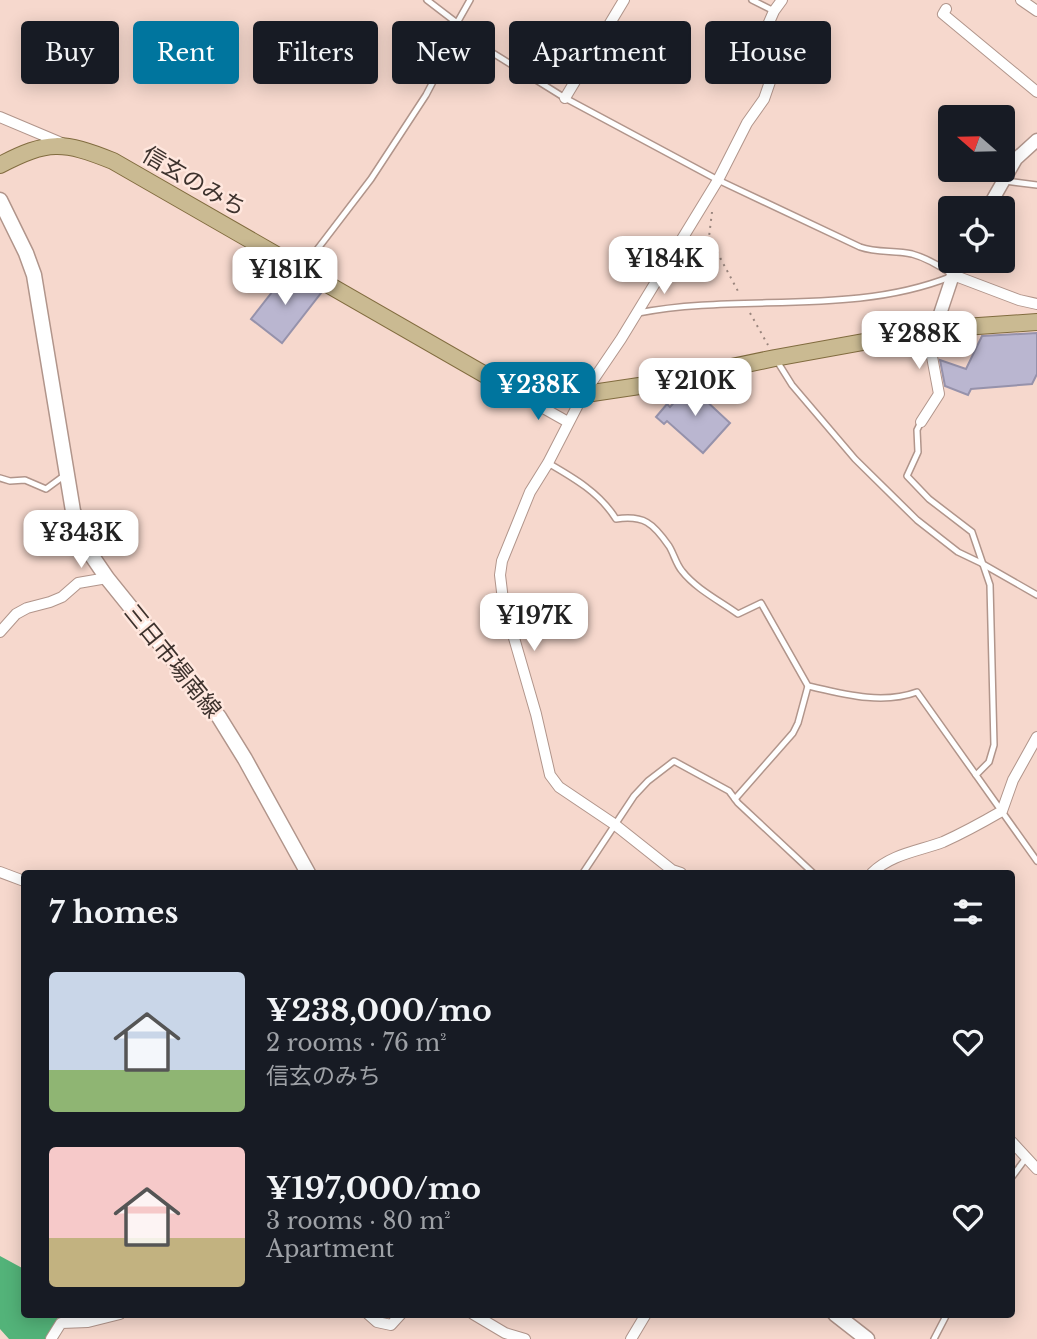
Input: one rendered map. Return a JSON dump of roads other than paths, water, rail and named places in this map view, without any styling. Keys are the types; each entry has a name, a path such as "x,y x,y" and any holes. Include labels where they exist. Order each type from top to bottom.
{"main road":[{"name":"信玄のみち","path":"0,165 26,151 43,146 71,147 113,161 522,396 551,399 685,378 775,358 935,329 1037,323"},
{"name":"三日市場南線","path":"0,200 34,275 73,511 83,537 107,578 219,717 306,870"},
{"path":"840,1318 867,1339"}],"street":[{"path":"565,98 624,0"},
{"path":"672,870 614,824 559,787 550,775 536,713 503,600 500,575 502,561 530,492 583,394 718,180 747,123 764,99 773,73 767,27 782,0"},
{"path":"1021,0 1037,11"},
{"path":"946,9 943,14 1037,92"},
{"path":"0,117 71,147"},
{"path":"1015,161 1037,140"},
{"path":"921,422 939,394 930,346 953,275 1037,304"},
{"path":"522,396 568,422"},
{"path":"0,632 16,614 27,608 51,603 78,583 107,578"},
{"path":"878,870 900,855 964,833 1002,811 1013,780 1037,737"},
{"path":"0,872 21,880"},
{"path":"1015,1145 1037,1169"},
{"path":"51,1339 61,1323 88,1322 104,1318"},
{"path":"372,1318 377,1322 391,1325 397,1318"},
{"path":"480,1318 505,1333 524,1339"},
{"path":"631,1339 644,1318"}],"lane":[{"path":"427,0 454,21"},
{"path":"458,21 470,0"},
{"path":"752,0 774,11"},
{"path":"495,54 565,98 718,180 869,251 911,254 936,263 953,275"},
{"path":"302,269 371,179 432,84"},
{"path":"1012,182 1037,185"},
{"path":"636,313 677,305 843,300 877,296 930,285 953,275"},
{"path":"775,358 792,385 847,449 917,520 958,552 1037,595"},
{"path":"921,422 917,430 918,452 907,476 929,499 972,532 990,585 994,745 989,762 976,775"},
{"path":"548,463 592,491 616,519 634,517 648,521 669,547 681,570 694,583 738,614 761,603 808,687 793,733 735,799"},
{"path":"0,478 10,481 25,480 46,489 67,474"},
{"path":"808,687 856,696 900,698 916,692 1037,860"},
{"path":"585,870 634,796 674,761 729,791 810,870"},
{"path":"1015,1173 1026,1158"},
{"path":"934,1339 945,1318"}]}
